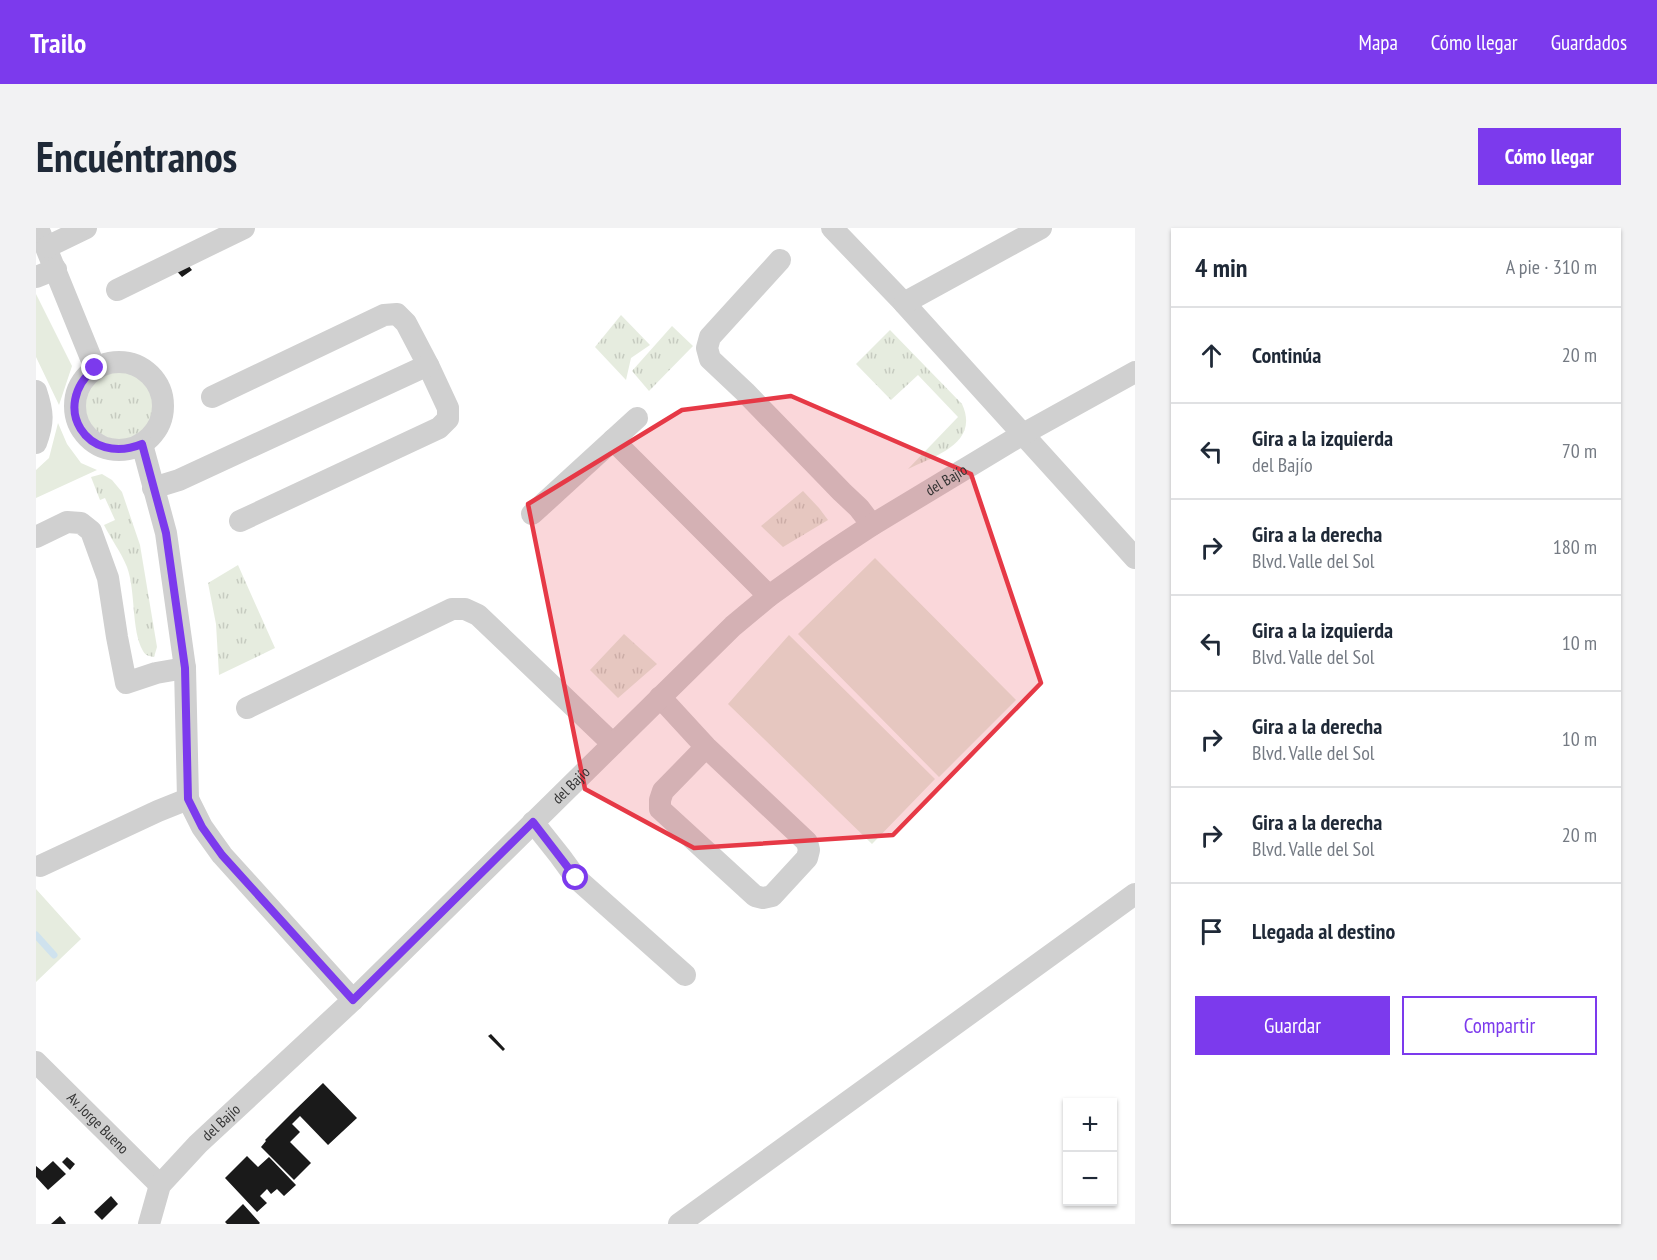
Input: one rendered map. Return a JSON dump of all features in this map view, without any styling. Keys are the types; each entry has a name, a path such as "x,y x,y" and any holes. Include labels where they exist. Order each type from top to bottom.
{"street":[{"path":"86,228 42,237 46,273 95,368"},
{"path":"117,290 244,228"},
{"path":"832,228 904,303 1135,558"},
{"path":"904,303 1041,228"},
{"path":"780,260 710,337 707,348 710,359 859,508 872,525"},
{"path":"212,397 384,315 397,314 406,323 428,364 447,408 447,419 439,428 240,521"},
{"path":"120,361 132,363 153,377 160,388 163,413 159,425 142,444 130,449 105,448 84,434 75,411 75,398 82,381 95,368 120,361"},
{"path":"153,488 179,480 428,364"},
{"name":"del Bajío","path":"149,1224 160,1185 198,1144 353,1000 733,626 769,596 872,525 1023,434 1135,372"},
{"path":"36,391 42,410 41,430 36,444"},
{"path":"532,514 637,418"},
{"path":"613,440 769,596"},
{"path":"142,444 166,533 185,668 188,799 202,827 222,855 353,1000"},
{"path":"36,537 67,522 81,523 91,531 108,578 126,683 156,673 185,668"},
{"path":"247,708 452,609 465,609 478,615 613,744"},
{"path":"660,697 706,747 807,842 809,850 807,858 772,896 763,898 755,896 660,809 663,791 706,747"},
{"path":"40,866 188,799"},
{"path":"533,822 576,878 685,975"},
{"path":"679,1224 1135,894"},
{"name":"Av. Jorge Bueno","path":"36,1062 160,1185"}],"highlighted area":[{"path":"791,396 971,474 1041,683 893,835 694,848 585,789 528,504 682,410"}],"green space":[{"path":"36,294 72,366 59,405 36,357"},
{"path":"621,315 650,345 631,358 626,380 595,347"},
{"path":"672,326 693,346 649,391 632,371"},
{"path":"890,330 962,404 966,417 965,429 952,446 908,469 958,417 918,375 891,400 856,364"},
{"path":"120,370 139,376 149,386 155,405 149,424 139,434 120,440 101,434 91,424 85,405 91,386 101,376"},
{"path":"58,423 67,444 81,463 97,470 36,498 36,470 49,458"},
{"path":"102,474 112,480 122,492 140,545 157,647 154,657 145,654 139,642 130,577 122,556 104,525 115,520 105,498 100,500 91,477"},
{"path":"803,491 828,520 783,547 761,526"},
{"path":"875,558 1016,700 939,777 798,634"},
{"path":"238,565 275,648 219,675 216,624 208,583"},
{"path":"624,634 657,664 618,698 590,670"},
{"path":"789,635 935,779 872,844 728,704"},
{"path":"36,889 81,939 36,982"}],"building":[{"path":"184,260 192,270 182,277 174,268"},
{"path":"491,1034 505,1049 503,1051 488,1036"},
{"path":"323,1083 357,1118 328,1145 300,1116 292,1124 300,1132 290,1142 311,1163 294,1180 261,1147 265,1140"},
{"path":"247,1156 258,1167 269,1157 296,1185 284,1196 277,1189 271,1194 267,1189 260,1196 267,1203 257,1212 225,1178"},
{"path":"67,1157 75,1164 70,1170 62,1162"},
{"path":"53,1161 66,1174 48,1190 36,1177 36,1166 42,1171"},
{"path":"111,1196 118,1204 102,1220 94,1212"},
{"path":"243,1204 260,1223 227,1224 225,1222"},
{"path":"60,1216 65,1224 51,1224"}],"waterway":[{"path":"36,935 54,955"}],"route":[{"path":"95,368 79,386 75,398 78,423 84,434 105,448 130,449 142,444 166,533 185,668 188,799 202,827 222,855 353,1000 533,822 576,878"}]}
